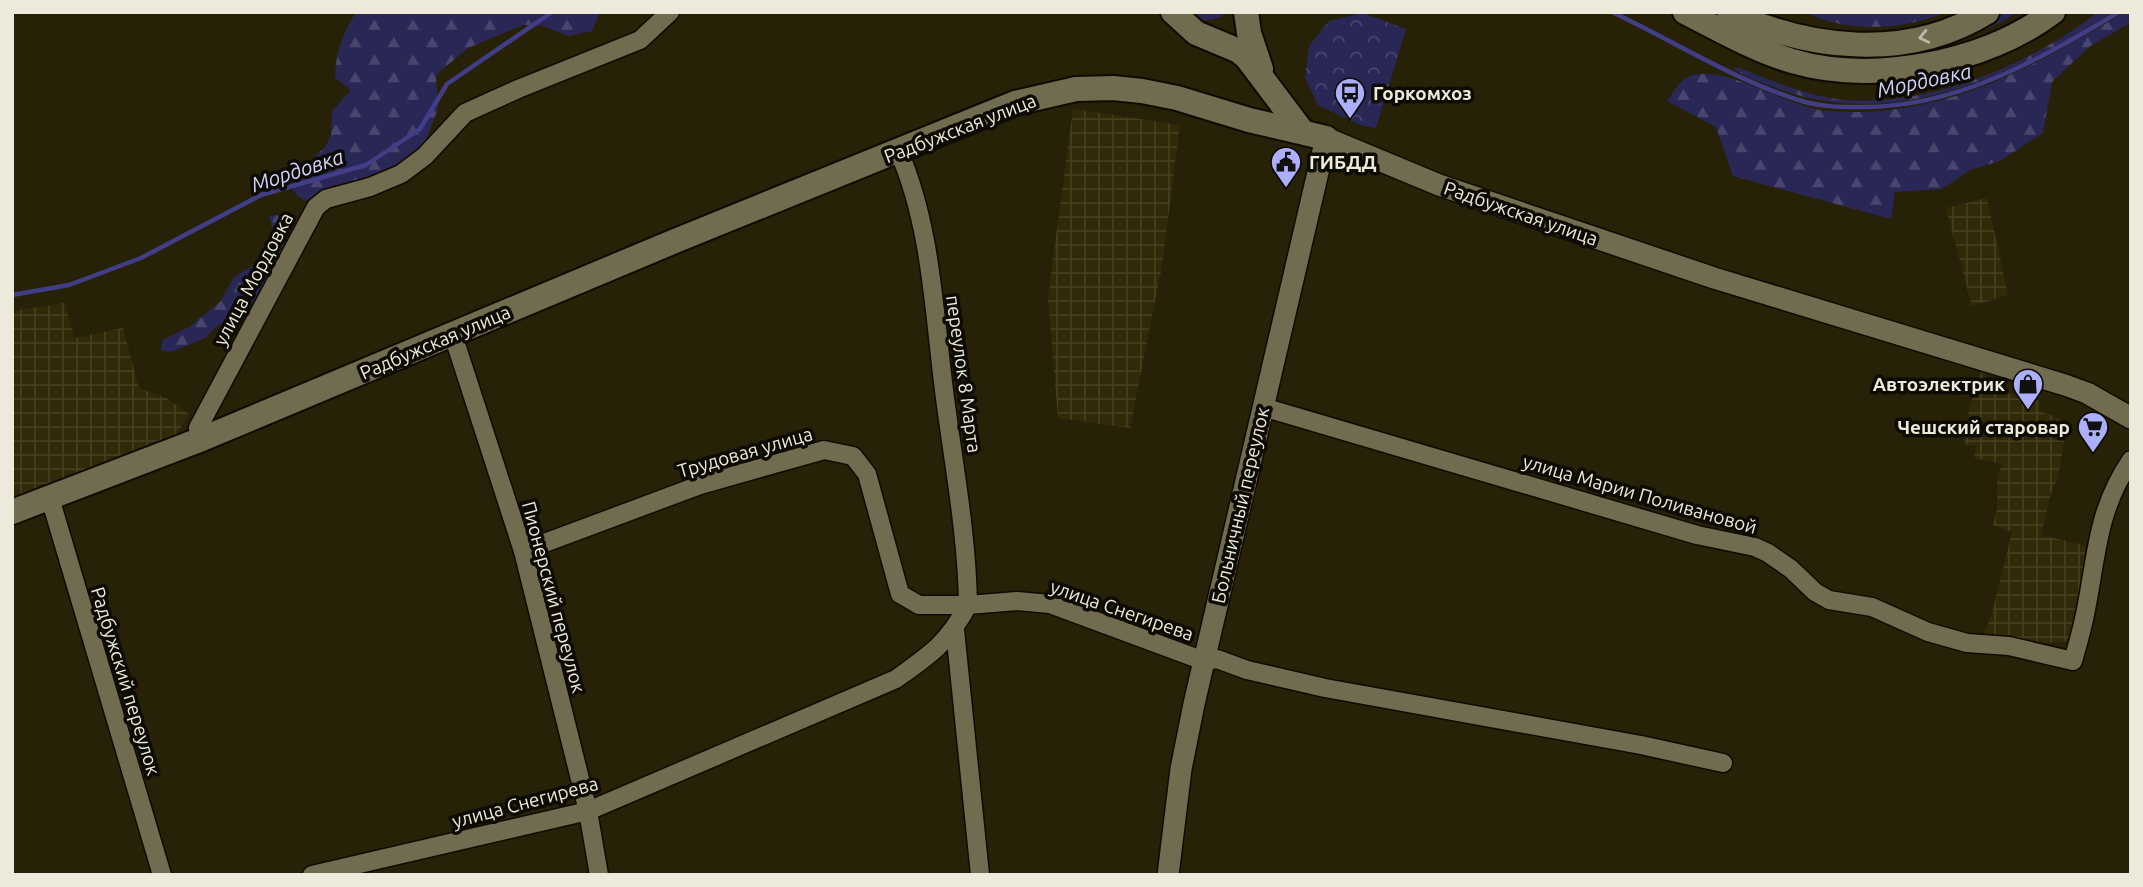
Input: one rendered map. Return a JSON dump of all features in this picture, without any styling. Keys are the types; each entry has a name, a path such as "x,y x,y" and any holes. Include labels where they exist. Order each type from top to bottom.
{"main road":[{"path":"1173,12 1196,33 1239,51 1247,58 1302,131"},
{"path":"1196,33 1215,33 1243,12 1266,83"},
{"path":"1685,12 1732,37 1793,61 1851,70 1899,70 1945,62 1999,43 2053,12"},
{"path":"1729,12 1800,39 1853,46 1897,43 1939,33 1987,12"},
{"name":"Радбужская улица","path":"12,512 202,439 675,241 1015,103 1076,89 1142,91 1326,138"}],"street":[{"name":"улица Мордовка","path":"202,439 198,428 316,207 327,199 370,187 401,174 425,156 465,113 640,40 670,12"},
{"name":"Больничный переулок","path":"1168,875 1181,769 1204,661 1326,138"},
{"name":"Радбужская улица","path":"1326,138 1439,185 1714,278 2064,385 2087,393 2131,418"},
{"name":"переулок 8 Марта","path":"899,152 914,189 925,245 965,532 968,605"},
{"name":"Пионерский переулок","path":"453,335 523,551 588,811 599,875"},
{"name":"улица Марии Поливановой","path":"1263,407 1697,535 1755,547 1781,561 1804,583 1829,600 1872,607 1928,632 1967,643 2009,646 2073,661 2084,619 2103,514 2119,478 2131,460"},
{"name":"Трудовая улица","path":"523,551 700,485 824,450 853,456 867,474 900,594 919,605 968,605"},
{"name":"Радбужский переулок","path":"50,498 162,875"},
{"name":"улица Снегирева","path":"312,875 588,811 896,679 934,652 955,630 968,605 1017,600 1050,604 1204,661 1217,659 1247,670 1325,688 1651,747 1723,764"},
{"path":"955,630 980,875"}],"shaded area":[{"path":"1073,109 1180,125 1162,266 1130,428 1058,418 1048,298"},
{"path":"1987,198 2008,295 1972,306 1946,208"},
{"path":"65,303 74,338 123,328 139,388 166,398 189,414 174,439 12,502 12,311"},
{"path":"1983,367 1990,389 2040,401 2039,411 2059,418 2067,426 2058,477 2050,496 2041,535 2091,547 2069,641 2038,644 1982,639 1992,613 2012,532 1993,525 1997,510 1997,476 2002,464 1974,458 1976,446 1964,444 1969,409"}],"green space":[{"path":"356,12 600,12 592,31 568,36 543,26 523,25 468,48 436,75 438,109 423,147 394,173 360,181 304,201 293,191 295,176 325,147 331,136 332,111 351,90 335,78 335,69 341,44"},
{"path":"1188,12 1227,12 1218,18 1203,20"},
{"path":"1803,12 1947,12 1911,23 1875,27 1838,24"},
{"path":"2001,12 2019,12 1992,27 1938,45"},
{"path":"2098,12 2113,12 2035,57 1994,76 1952,90 1908,100 1864,104 1820,100 1771,86 1732,68 1740,68 1790,87 1830,98 1876,100 1910,97 1944,89 2010,65 2042,49"},
{"path":"2125,12 2131,12 2131,22 2089,47 2052,82 2043,133 2000,161 1970,170 1942,189 1895,192 1891,219 1733,176 1716,127 1667,101 1685,79 1702,74 1736,80 1792,102 1826,111 1868,112 1908,107 1946,99 2019,71"},
{"path":"1363,13 1406,29 1376,128 1360,125 1318,105 1305,78 1309,46 1329,21"},
{"path":"277,215 283,222 285,251 265,289 240,320 218,325 205,338 171,352 161,350 162,340 189,327 220,302 234,277 269,256 276,238 269,216"}],"waterway":[{"name":"Мордовка","path":"12,295 69,285 141,258 261,195 366,165 420,129 447,84 552,12"},
{"name":"Мордовка","path":"1612,12 1755,84 1805,102 1838,107 1893,105 1928,100 1962,90 2027,64 2119,12"}],"place":[{"name":"Горкомхоз","path":"1350,120"},
{"name":"ГИБДД","path":"1286,189"},
{"name":"Автоэлектрик","path":"2028,411"},
{"name":"Чешский старовар","path":"2093,454"}]}
